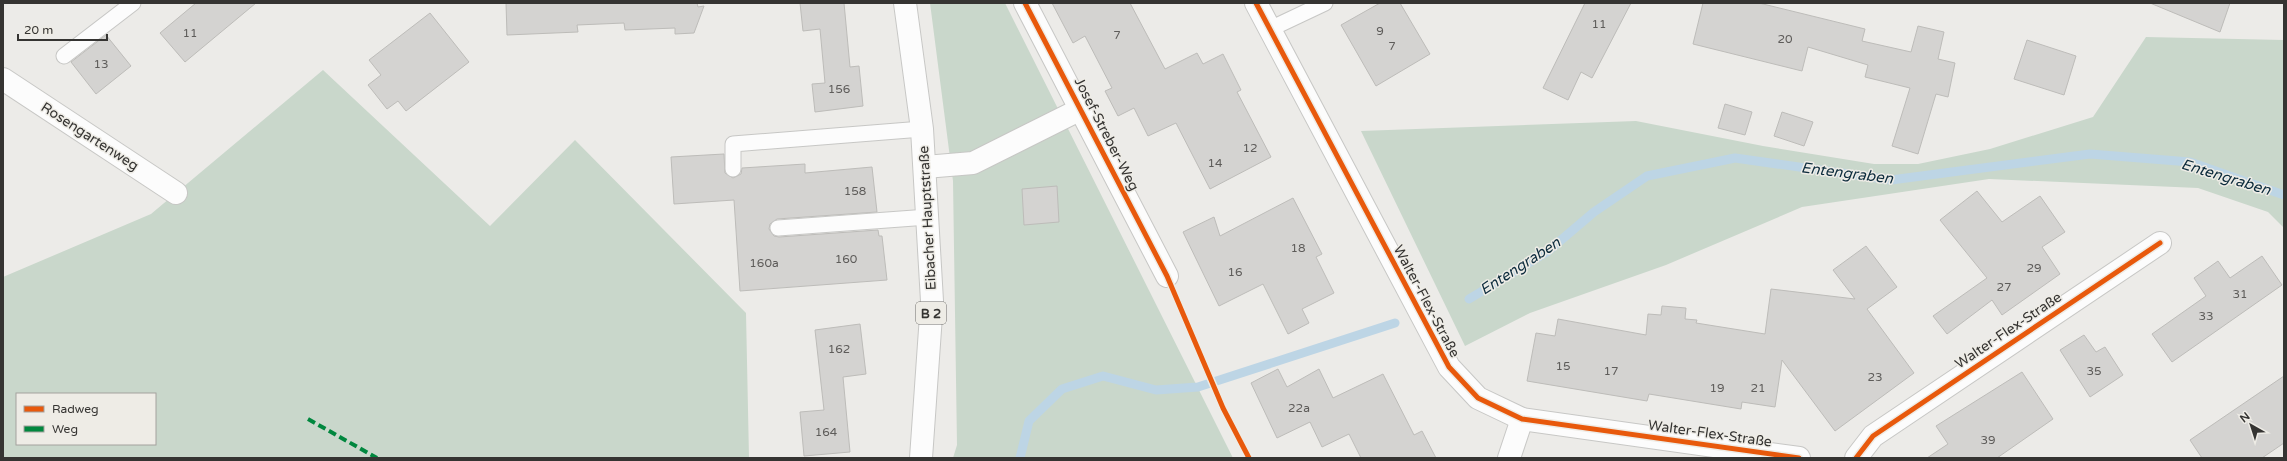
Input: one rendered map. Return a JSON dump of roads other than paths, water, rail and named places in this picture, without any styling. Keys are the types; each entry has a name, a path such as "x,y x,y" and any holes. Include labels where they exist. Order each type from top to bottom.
{"street":[{"name":"Eibacher Hauptstraße","path":"905,3 922,129 932,302 921,458"},
{"name":"Josef-Streber-Weg","path":"1025,3 1166,276"},
{"name":"Walter-Flex-Straße","path":"1256,3 1449,367 1478,398 1522,419 1798,458"},
{"name":"Rosengartenweg","path":"3,79 176,193"},
{"path":"925,167 972,163 1081,109"},
{"name":"Walter-Flex-Straße","path":"1856,458 1873,436 2160,243"},
{"path":"1509,458 1522,419"}],"lane":[{"path":"64,56 133,3"},
{"path":"1270,29 1325,3"},
{"path":"733,169 733,144 922,129"},
{"path":"778,228 928,217"}],"waterway":[{"name":"Entengraben","path":"1469,299 1547,252 1594,212 1647,176 1735,158 1891,180 2090,154 2190,162 2284,195"},
{"name":"Entengraben","path":"1020,458 1029,421 1062,389 1103,376 1156,390 1198,387 1395,323"}]}
